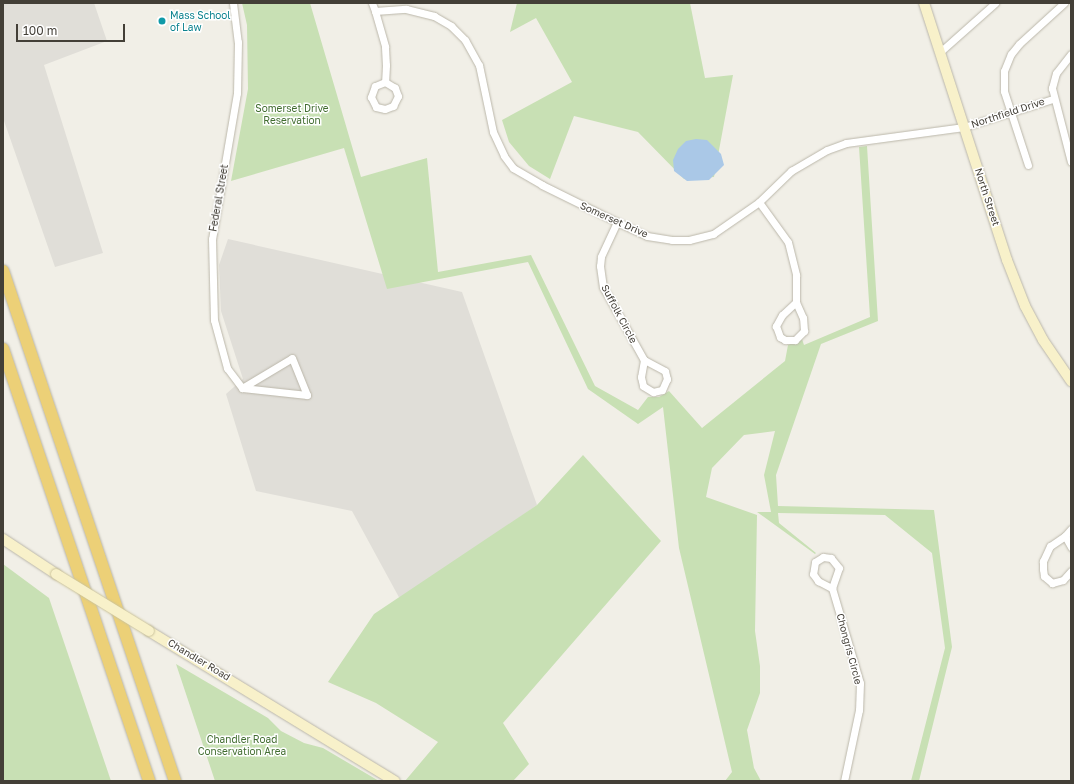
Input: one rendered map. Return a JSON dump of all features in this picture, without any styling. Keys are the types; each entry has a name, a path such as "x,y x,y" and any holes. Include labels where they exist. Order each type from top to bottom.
{"highway":[{"path":"3,271 175,781"},
{"path":"3,349 149,781"}],"street":[{"name":"Federal Street","path":"233,3 238,42 237,93 213,232 211,282 219,343 227,368 242,388"},
{"path":"372,3 385,47 385,82"},
{"name":"North Street","path":"924,3 1007,260 1024,306 1043,340 1071,381"},
{"path":"940,52 995,3"},
{"path":"1028,165 1003,84 1008,59 1019,44 1064,3"},
{"name":"Somerset Drive","path":"375,11 416,10 442,20 458,32 476,56 493,132 504,156 513,168 542,186 647,236 672,240 690,240 713,234 759,202 791,171 827,150 846,143 964,127"},
{"path":"1071,54 1056,73 1052,88 1053,99 1068,140 1071,162"},
{"name":"Northfield Drive","path":"964,127 1053,99"},
{"path":"759,202 788,242 796,275 796,302 803,318 804,331 795,340 785,340 777,332 777,321 796,302"},
{"name":"Suffolk Circle","path":"617,222 601,256 601,276 608,297 644,360"},
{"path":"292,358 307,395 278,392 242,388 292,358"},
{"path":"644,360 660,367 666,373 666,385 659,391 650,392 641,383 644,360"},
{"path":"1071,529 1065,536 1050,546 1043,561 1044,576 1052,583 1063,580 1071,571"},
{"path":"1065,536 1071,547"},
{"name":"Chandler Road","path":"3,539 56,574 395,781"},
{"path":"823,557 831,558 839,568 832,588 818,581 813,574 815,562 823,557"},
{"name":"Chongris Circle","path":"832,588 854,659 860,690 857,723 844,781"}],"shaded area":[{"path":"3,3 94,3 107,41 44,65 103,253 55,267 3,118"},
{"path":"228,239 462,292 537,505 401,601 352,511 256,491 226,394 243,379 221,311 219,265"}],"green space":[{"name":"Somerset Drive Reservation","path":"242,3 310,3 361,177 427,158 438,272 531,255 595,386 638,410 648,397 659,397 669,391 702,428 785,361 788,345 802,339 804,345 870,317 859,147 867,146 878,321 821,344 776,475 778,506 934,510 952,647 919,781 911,781 945,648 932,553 885,515 778,513 779,523 816,553 815,554 757,512 771,512 764,475 775,431 744,435 712,468 706,497 757,515 755,631 760,666 760,693 747,730 754,768 761,781 725,781 732,772 679,548 663,407 638,424 588,389 528,262 387,289 344,148 231,181 248,89 247,25"},
{"path":"517,3 690,3 705,78 733,75 714,177 684,179 638,132 574,116 550,179 529,166 509,142 502,120 572,82 536,18 510,32"},
{"path":"583,455 661,541 503,723 529,764 513,781 405,781 438,742 376,703 328,682 374,614 537,505"},
{"path":"3,564 49,598 111,781 3,781"},
{"name":"Chandler Road Conservation Area","path":"176,664 268,718 281,731 304,743 323,748 379,781 215,781"}],"water":[{"path":"696,139 707,140 721,154 724,165 709,180 687,181 674,171 673,160 678,149 686,141"}],"place":[{"name":"Mass School of Law","path":"162,21"}]}
